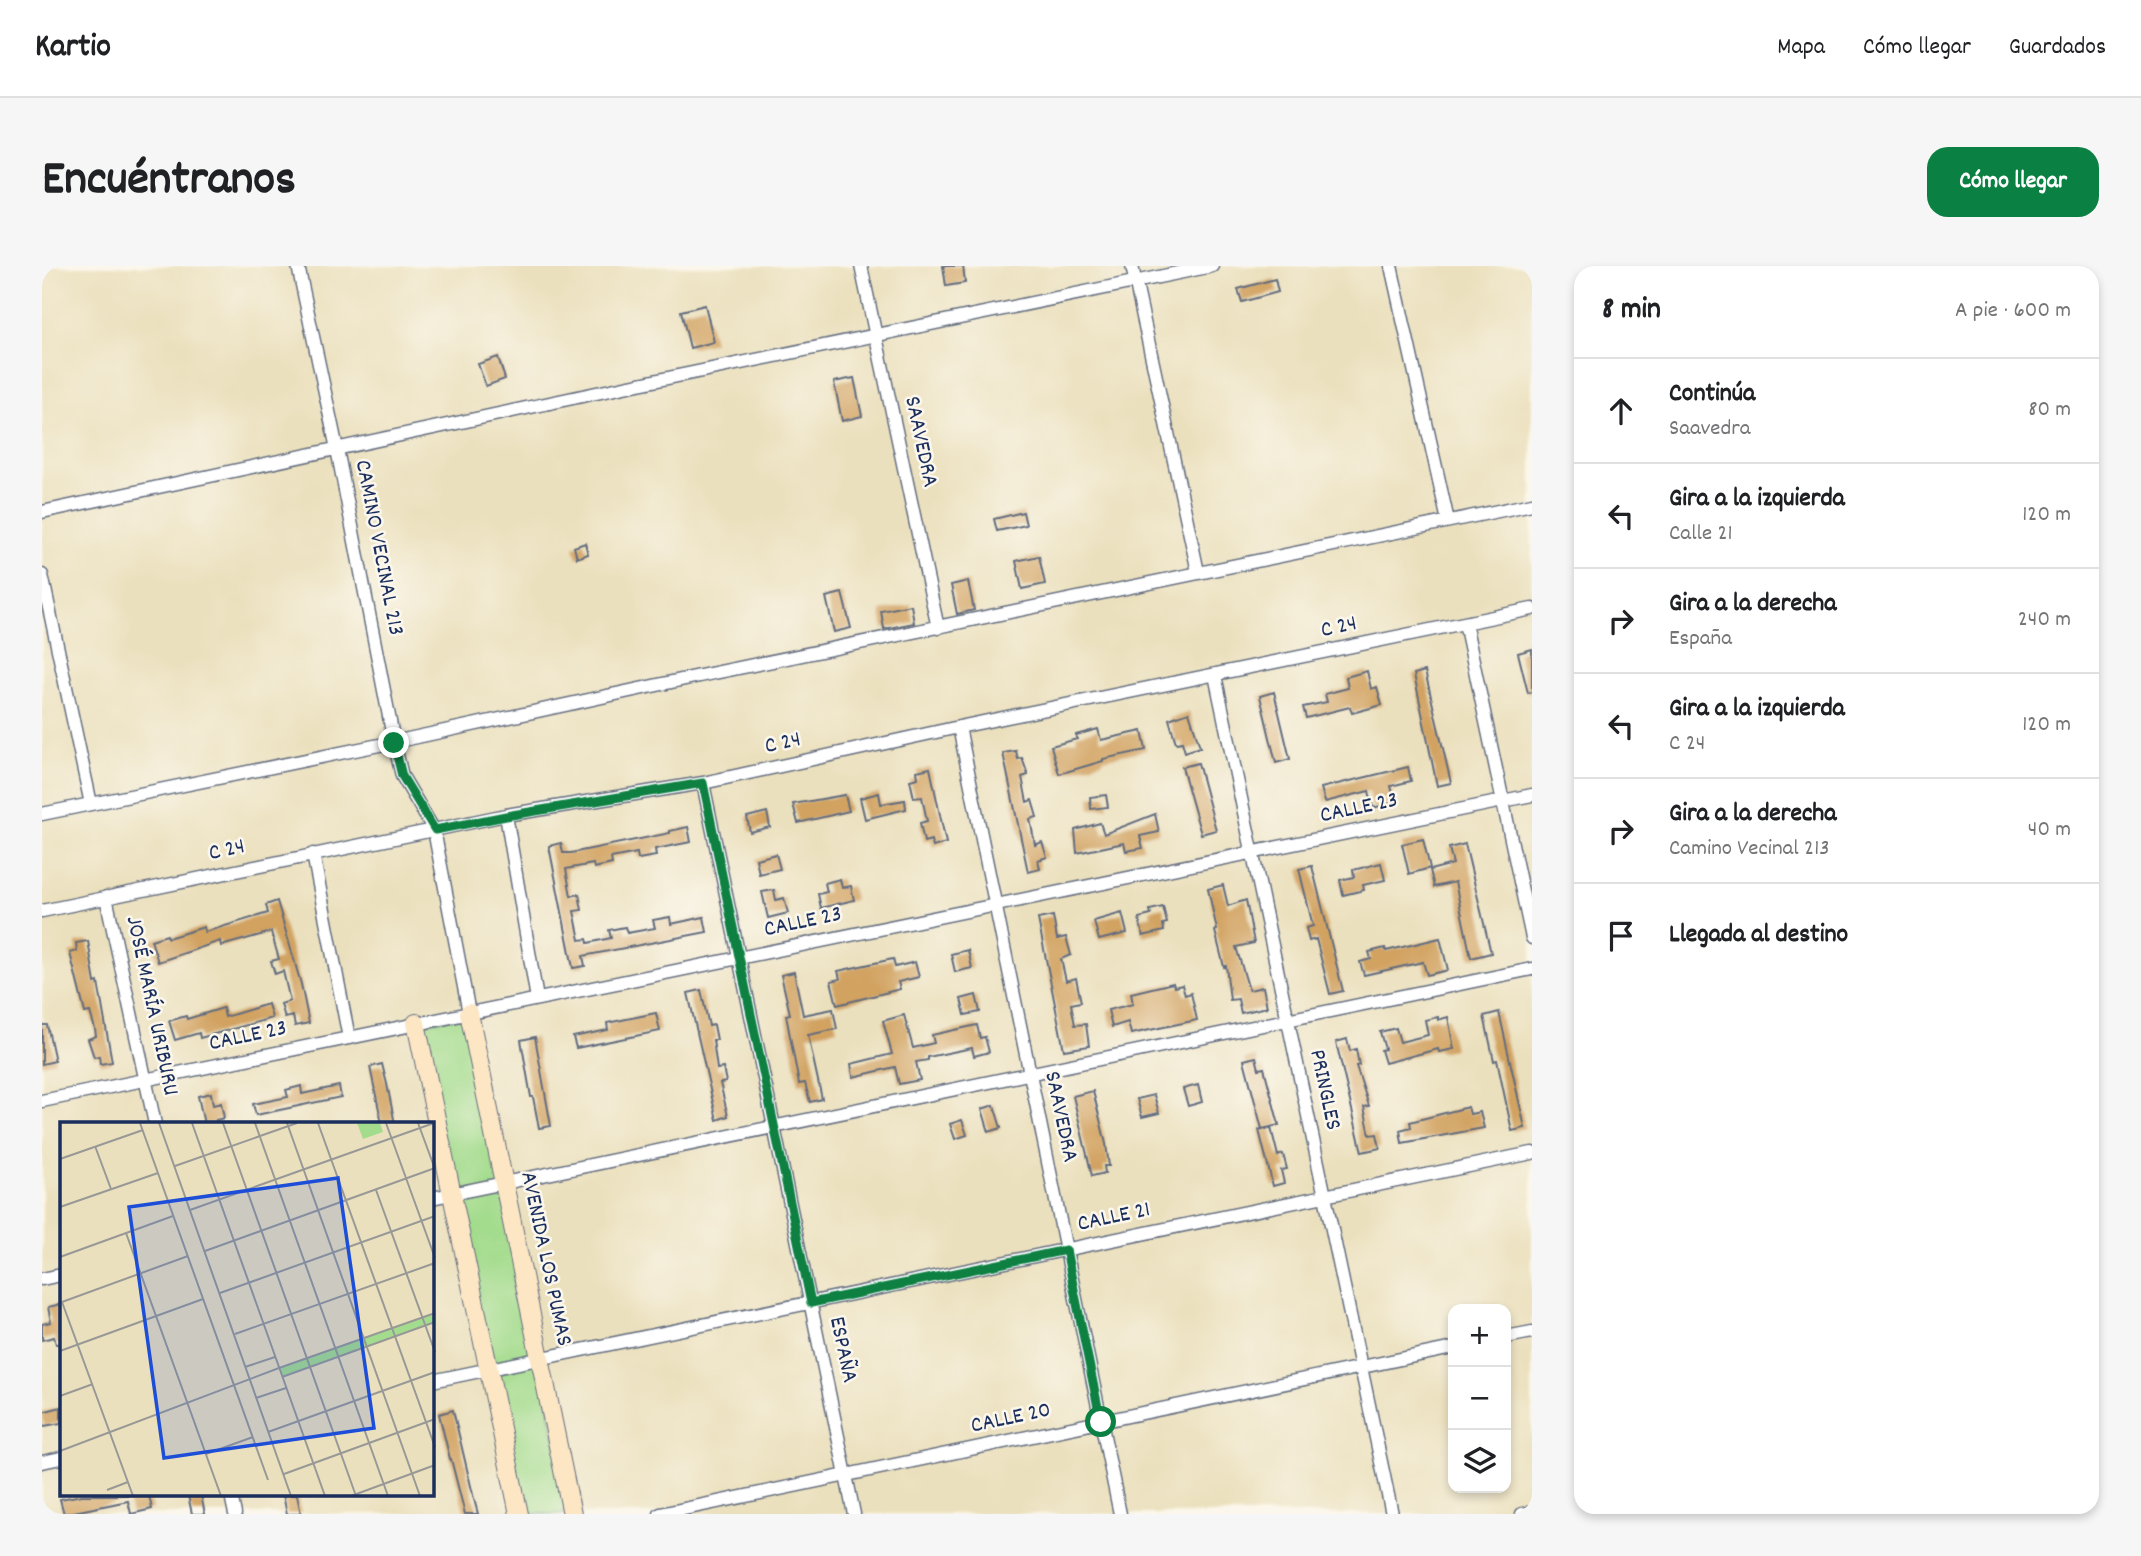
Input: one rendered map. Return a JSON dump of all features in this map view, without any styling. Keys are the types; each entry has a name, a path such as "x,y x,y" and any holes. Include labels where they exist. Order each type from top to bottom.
{"main road":[{"name":"AVENIDA LOS PUMAS","path":"469,1013 572,1514"},
{"path":"416,1023 519,1514"}],"street":[{"name":"CAMINO VECINAL 213","path":"298,266 402,776 435,830"},
{"name":"SAAVEDRA","path":"861,266 938,628"},
{"path":"1132,266 1198,572"},
{"path":"42,512 1212,266"},
{"path":"1391,266 1448,522"},
{"path":"42,814 394,743 690,678 1532,504"},
{"path":"42,575 91,804"},
{"name":"C 24","path":"42,911 506,816 703,783 959,727 1532,609"},
{"path":"1465,623 1532,938"},
{"name":"PRINGLES","path":"1215,675 1392,1514"},
{"name":"SAAVEDRA","path":"959,727 1120,1514"},
{"name":"ESPAÑA","path":"703,783 854,1514"},
{"name":"CALLE 23","path":"42,1101 1532,795"},
{"path":"506,816 537,999"},
{"path":"435,830 469,1013"},
{"path":"313,854 349,1038"},
{"name":"JOSÉ MARÍA URIBURU","path":"106,897 155,1122"},
{"path":"434,1198 1532,968"},
{"name":"CALLE 21","path":"489,1369 1532,1153"},
{"path":"42,1279 60,1275"},
{"path":"1511,1336 1532,1332"},
{"name":"CALLE 20","path":"660,1514 1448,1349"},
{"path":"434,1381 489,1369"},
{"path":"42,1462 60,1458"},
{"path":"232,1496 235,1514"},
{"path":"1522,1514 1532,1512"}],"green space":[{"path":"469,1014 571,1514 519,1514 417,1024"}],"building":[{"path":"943,266 963,266 965,283 946,286"},
{"path":"1275,279 1278,292 1242,302 1238,289"},
{"path":"705,305 714,342 690,348 681,311"},
{"path":"498,357 505,379 486,386 478,364"},
{"path":"854,378 862,416 842,421 834,382"},
{"path":"1023,512 1026,525 997,531 994,519"},
{"path":"585,543 588,554 577,558 574,547"},
{"path":"1039,556 1045,584 1022,589 1016,561"},
{"path":"968,581 974,610 957,614 951,585"},
{"path":"842,593 851,628 834,632 826,597"},
{"path":"911,605 914,623 884,629 881,611"},
{"path":"1532,649 1532,692 1528,693 1518,653"},
{"path":"1367,671 1371,689 1377,687 1382,705 1352,713 1350,707 1306,718 1303,707 1327,702 1325,694 1348,688 1346,677"},
{"path":"1425,671 1451,783 1437,786 1414,674"},
{"path":"1274,692 1290,759 1276,763 1260,696"},
{"path":"1189,712 1200,747 1185,752 1182,742 1176,743 1169,719"},
{"path":"1098,729 1101,740 1142,731 1146,750 1103,759 1059,774 1051,746 1077,739 1076,735"},
{"path":"1016,751 1018,759 1022,758 1028,775 1022,777 1027,802 1032,800 1037,817 1030,819 1035,845 1042,842 1047,857 1038,860 1040,869 1028,872 1003,753"},
{"path":"1198,763 1216,830 1201,834 1182,767"},
{"path":"1408,767 1411,781 1391,786 1395,802 1373,808 1369,791 1325,802 1321,788"},
{"path":"930,768 946,843 933,847 931,840 924,842 920,823 927,821 922,797 914,798 910,780 918,778 917,771"},
{"path":"879,793 881,804 905,800 906,809 865,819 860,798"},
{"path":"845,795 849,811 798,823 793,804"},
{"path":"1106,795 1108,807 1091,809 1090,797"},
{"path":"767,812 770,827 750,832 747,817"},
{"path":"1155,814 1159,832 1140,836 1143,848 1126,851 1124,843 1077,853 1075,830 1100,823 1104,834"},
{"path":"688,827 691,842 655,849 656,856 638,859 637,853 611,858 612,864 566,869 571,896 579,894 582,910 574,911 580,940 587,939 588,943 611,938 609,930 625,927 627,933 655,928 653,920 670,917 671,924 704,917 707,932 583,956 585,966 573,968 549,846 561,843 563,853 571,853"},
{"path":"1423,839 1430,868 1409,874 1402,844"},
{"path":"1465,844 1491,953 1471,958 1455,882 1434,887 1430,870 1453,864 1449,848"},
{"path":"776,854 780,869 759,874 756,859"},
{"path":"1381,863 1385,880 1363,885 1364,890 1343,895 1340,880 1354,877 1353,870"},
{"path":"1312,866 1343,991 1330,994 1316,939 1309,941 1306,928 1313,926 1299,869"},
{"path":"840,879 842,888 851,886 854,900 821,908 818,894 827,892 825,883"},
{"path":"1223,885 1228,906 1246,900 1254,943 1236,947 1249,990 1263,987 1267,1007 1241,1013 1238,999 1230,1000 1226,966 1224,967 1215,931 1217,930 1208,889"},
{"path":"774,890 776,900 784,898 788,913 768,918 762,892"},
{"path":"277,901 301,984 309,1023 295,1026 293,1016 285,1018 281,1004 290,1001 283,971 275,974 271,961 279,959 271,932 221,946 220,941 158,962 151,940 167,935 168,938 204,927 205,932 268,913 266,905"},
{"path":"1163,907 1167,923 1163,924 1164,931 1143,936 1139,918 1151,915 1150,910"},
{"path":"1122,913 1127,933 1099,940 1094,921"},
{"path":"1053,916 1057,939 1066,937 1071,955 1061,959 1066,981 1076,978 1081,1002 1071,1004 1075,1025 1086,1024 1089,1046 1064,1050 1038,919"},
{"path":"1440,938 1448,970 1427,975 1423,962 1364,975 1360,962 1371,959 1369,952 1385,948 1386,951"},
{"path":"88,941 112,1062 100,1064 99,1056 94,1057 88,1039 96,1036 95,1029 90,1012 85,1013 70,953 77,951 76,943"},
{"path":"968,950 972,968 955,972 951,954"},
{"path":"893,959 895,967 915,962 919,977 898,982 900,989 837,1005 831,981 840,979 838,971"},
{"path":"794,972 803,1015 833,1009 837,1029 808,1035 822,1099 810,1102 805,1083 799,1084 786,1015 790,1014 781,975"},
{"path":"1173,983 1174,987 1182,985 1185,995 1191,993 1197,1020 1131,1034 1128,1022 1112,1027 1108,1010 1133,1004 1131,993"},
{"path":"701,990 709,1026 714,1025 717,1069 723,1068 726,1082 720,1083 728,1116 717,1120 688,993"},
{"path":"976,995 980,1012 965,1015 961,999"},
{"path":"268,1004 272,1018 200,1038 199,1033 175,1040 169,1021 186,1016 187,1019 223,1008 225,1017"},
{"path":"1499,1012 1525,1128 1512,1131 1497,1060 1494,1061 1484,1016"},
{"path":"656,1013 660,1031 576,1048 573,1037 608,1030 607,1023"},
{"path":"904,1015 913,1048 934,1043 932,1035 977,1025 980,1038 985,1037 989,1052 974,1056 972,1048 928,1057 928,1060 916,1062 920,1080 899,1084 895,1067 853,1077 851,1064 892,1054 883,1021"},
{"path":"1438,1017 1438,1020 1448,1017 1454,1049 1439,1052 1438,1049 1385,1063 1381,1050 1385,1049 1380,1032 1396,1028 1400,1042 1428,1035 1425,1020"},
{"path":"42,1025 47,1025 55,1061 42,1064"},
{"path":"535,1037 551,1126 539,1128 521,1040"},
{"path":"1347,1039 1350,1051 1356,1049 1359,1065 1356,1066 1369,1106 1364,1107 1370,1135 1377,1134 1380,1148 1362,1152 1336,1042"},
{"path":"1256,1057 1259,1069 1264,1068 1279,1125 1262,1129 1244,1060"},
{"path":"382,1064 395,1122 382,1122 370,1067"},
{"path":"1198,1085 1202,1102 1188,1106 1183,1089"},
{"path":"301,1086 302,1094 339,1086 341,1097 256,1115 253,1104 288,1097 286,1090"},
{"path":"1093,1091 1109,1166 1104,1166 1105,1173 1092,1176 1073,1096"},
{"path":"211,1093 213,1105 221,1103 224,1118 216,1122 204,1122 198,1096"},
{"path":"1154,1095 1159,1113 1142,1117 1137,1099"},
{"path":"994,1105 1001,1128 989,1132 982,1109"},
{"path":"1468,1107 1470,1114 1480,1112 1484,1128 1402,1143 1400,1130 1411,1127 1410,1122"},
{"path":"962,1120 967,1135 955,1139 950,1124"},
{"path":"1271,1128 1278,1156 1283,1154 1287,1169 1281,1170 1284,1183 1273,1186 1259,1130"},
{"path":"60,1304 60,1344 56,1344 54,1337 42,1340 42,1324 51,1322 48,1307"},
{"path":"60,1407 60,1423 44,1426 42,1412"},
{"path":"453,1410 478,1514 465,1514 439,1414"},
{"path":"76,1496 149,1496 152,1509 131,1514 128,1501 64,1514 60,1499"},
{"path":"188,1496 201,1496 205,1514 192,1514"},
{"path":"283,1496 297,1496 301,1514 287,1514"}],"route":[{"path":"394,743 402,776 435,830 703,783 811,1303 1066,1250 1101,1422"}]}
